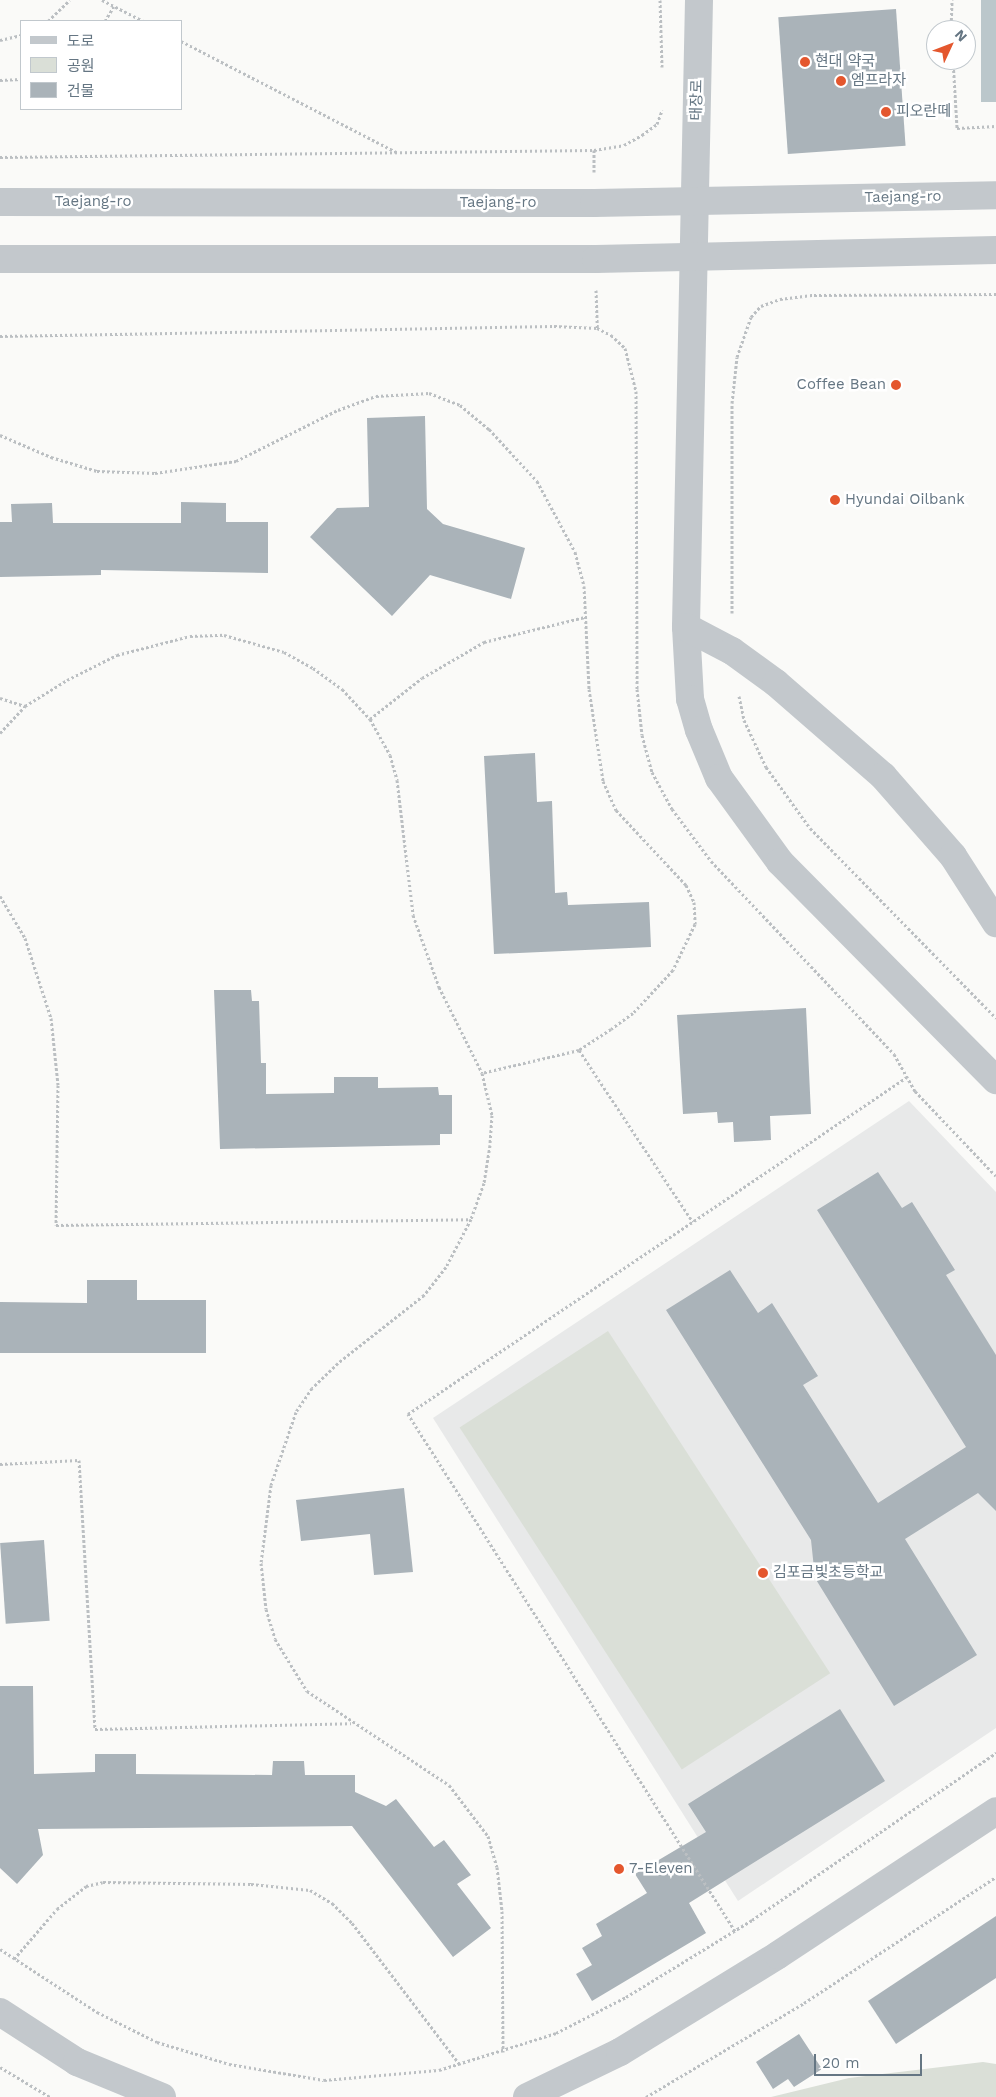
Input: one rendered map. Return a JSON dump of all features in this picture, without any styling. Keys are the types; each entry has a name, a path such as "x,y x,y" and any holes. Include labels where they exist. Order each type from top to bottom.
{"street":[{"name":"태장로","path":"699,0 686,627 690,700 699,730 719,778 746,821 780,862 996,1080"},
{"name":"Taejang-ro","path":"0,202 594,203 694,199 996,195"},
{"path":"0,259 596,259 693,255 996,250"},
{"path":"686,627 732,651 831,728 883,776 953,856 996,923"},
{"path":"527,2097 620,2052 778,1955 996,1810"},
{"path":"0,2012 77,2062 162,2097"}],"path":[{"path":"49,20 70,0"},
{"path":"102,0 141,20"},
{"path":"660,0 663,72"},
{"path":"951,20 952,0"},
{"path":"106,20 114,6"},
{"path":"0,40 20,35"},
{"path":"182,41 398,153"},
{"path":"954,70 957,128 996,126"},
{"path":"0,80 20,79"},
{"path":"0,157 594,150 624,144 657,124 663,99"},
{"path":"996,294 814,295 780,298 761,306 751,316 737,357 732,403 732,651 744,720 766,767 794,805 863,885 996,1018"},
{"path":"0,336 554,326 597,328 611,335 624,348 633,366 636,391 637,690 642,735 652,772 672,809 710,861 894,1054 915,1091 996,1176"},
{"path":"0,434 83,468 155,474 236,461 338,410 376,396 430,392 460,406 489,428 537,481 575,552 584,586 594,738 603,781 616,810 686,885 694,902 695,924 688,945 656,990 633,1013 579,1050 482,1073"},
{"path":"370,719 422,678 484,642 585,618"},
{"path":"0,732 25,706 67,680 117,655 190,636 224,635 284,652 313,668 342,689 370,719 390,755 397,780 413,915 425,952 482,1073 492,1115 490,1145 484,1183 471,1219 446,1267 424,1295 338,1363 312,1388 296,1412 271,1485 261,1563 266,1609 275,1639 307,1691 449,1786 488,1836 497,1867 502,1911 504,2052"},
{"path":"0,698 25,706"},
{"path":"0,896 25,938 51,1018 58,1085 56,1225 471,1219"},
{"path":"579,1050 693,1222"},
{"path":"735,1931 408,1414 907,1077"},
{"path":"0,1464 78,1460 95,1729 353,1723"},
{"path":"0,1949 80,2002 131,2029 157,2042 229,2064 324,2080 384,2077 460,2065 504,2052 556,2033 626,1997 735,1931 996,1753"},
{"path":"646,2097 804,2003 996,1877"},
{"path":"14,1959 57,1909 86,1886 103,1882 251,1884 310,1890 332,1903 352,1923 460,2065"},
{"path":"0,2067 50,2097"}],"shaded area":[{"path":"981,0 996,0 996,102 981,102"},
{"name":"김포금빛초등학교","path":"909,1101 996,1192 996,1728 738,1901 433,1418"}],"green space":[{"path":"608,1331 830,1673 682,1770 460,1427"},
{"path":"983,2062 996,2064 996,2097 771,2097 849,2078"}],"building":[{"name":"엠프라자","path":"896,9 906,146 788,154 778,17"},
{"path":"425,416 427,509 443,524 525,548 511,599 430,575 392,616 310,537 337,508 369,507 367,418"},
{"path":"181,502 226,503 226,522 268,522 268,573 101,570 101,575 0,577 0,522 12,522 11,504 52,503 53,523 181,523"},
{"path":"535,753 537,802 552,801 555,893 567,892 568,905 649,902 651,947 494,954 484,756"},
{"path":"214,990 251,990 252,1001 259,1001 261,1063 266,1063 266,1094 334,1093 334,1077 378,1077 378,1088 438,1087 439,1095 452,1095 452,1134 440,1134 440,1145 220,1149"},
{"path":"806,1008 811,1114 770,1116 771,1140 734,1142 733,1122 718,1123 717,1112 683,1114 677,1015"},
{"path":"878,1172 902,1208 912,1202 955,1270 946,1275 996,1355 996,1511 978,1493 905,1539 977,1655 894,1706 815,1578 811,1540 666,1310 730,1270 758,1313 772,1303 818,1376 803,1385 878,1503 966,1447 817,1210"},
{"path":"87,1280 137,1280 137,1300 206,1300 206,1353 0,1353 0,1302 87,1303"},
{"path":"404,1488 413,1572 374,1575 370,1534 301,1541 296,1500"},
{"path":"44,1540 50,1621 6,1624 0,1543"},
{"path":"0,1686 33,1686 34,1774 95,1772 95,1754 136,1754 136,1774 272,1775 273,1761 304,1761 305,1775 355,1775 355,1792 386,1806 396,1799 434,1847 444,1840 471,1875 457,1884 491,1928 453,1957 352,1826 38,1829 43,1855 17,1884 0,1868"},
{"path":"840,1709 885,1781 689,1903 706,1933 592,2001 576,1974 592,1965 582,1948 602,1936 596,1924 647,1893 635,1874 706,1832 688,1804"},
{"path":"996,1916 996,1978 896,2044 868,2001"},
{"path":"799,2034 822,2069 794,2087 788,2079 773,2089 756,2062"}],"place":[{"name":"현대 약국","path":"805,62"},
{"name":"엠프라자","path":"841,81"},
{"name":"피오란떼","path":"886,112"},
{"name":"Coffee Bean","path":"896,385"},
{"name":"Hyundai Oilbank","path":"835,500"},
{"name":"김포금빛초등학교","path":"763,1573"},
{"name":"7-Eleven","path":"619,1869"}]}
